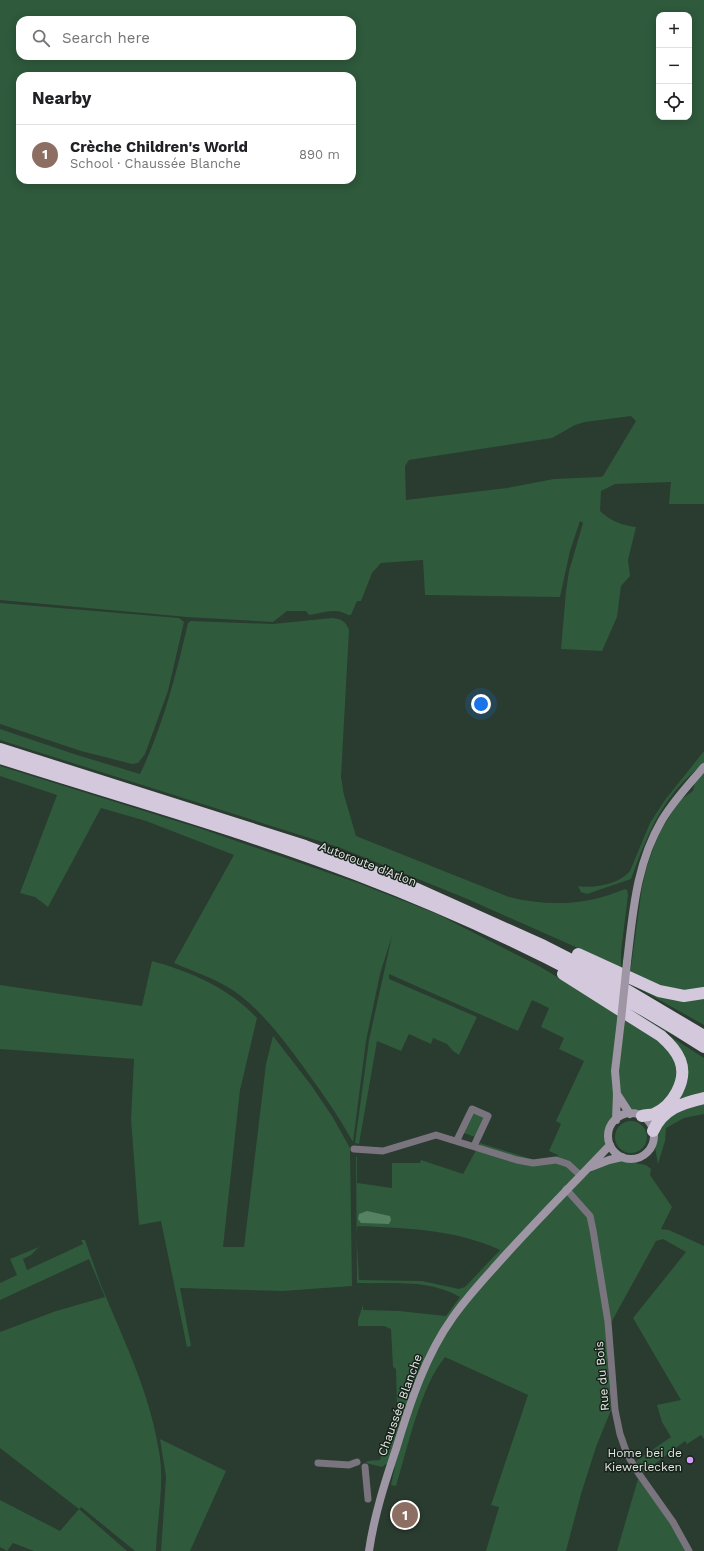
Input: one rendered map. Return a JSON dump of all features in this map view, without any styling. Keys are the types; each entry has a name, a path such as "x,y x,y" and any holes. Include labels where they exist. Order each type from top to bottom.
{"highway":[{"name":"Autoroute d'Arlon","path":"0,748 304,846 399,881 512,930 601,975 704,1036"},
{"name":"Autoroute d'Arlon","path":"0,758 203,822 336,867 458,916 548,958 646,1011 704,1047"},
{"path":"512,930 536,936 659,991 684,996 704,993"},
{"path":"548,958 557,970 661,1036 674,1048 683,1068 678,1090 673,1098 654,1114 636,1115"},
{"path":"653,1131 662,1115 670,1110 704,1098"}],"main road":[{"path":"622,1157 613,1150 610,1145 609,1132 616,1120 617,1094 615,1071 636,893 648,850 662,820 671,806 704,768"},
{"path":"589,1168 609,1160 622,1157 634,1159 645,1154 653,1144 653,1131 651,1125 636,1115 617,1094"},
{"path":"616,1120 636,1115"},
{"name":"Chaussée Blanche","path":"369,1551 381,1496 404,1422 417,1386 442,1334 466,1300 566,1189 589,1168 610,1145"}],"street":[{"path":"457,1140 472,1109 488,1116 474,1146"},
{"path":"354,1149 390,1150 436,1134 517,1160 533,1163 556,1160 568,1164 581,1176"},
{"name":"Rue du Bois","path":"566,1189 590,1216 608,1322 616,1410 620,1434 627,1454 639,1474 673,1522 689,1551"},
{"path":"318,1462 349,1465 357,1462"},
{"name":"Chaussée Blanche","path":"365,1468 368,1499"}],"shaded area":[{"path":"0,0 704,0 704,504 669,504 671,482 615,484 601,491 600,511 616,522 636,527 628,560 630,576 621,586 617,617 602,651 561,649 566,591 569,571 583,523 580,521 570,551 560,597 425,595 423,560 381,563 372,573 361,601 357,601 351,615 339,611 309,615 306,611 287,611 273,622 187,617 0,600","holes":["631,416 636,421 603,476 554,479 507,488 406,500 405,466 409,460 552,438 575,425 585,422"]},
{"path":"0,603 179,618 184,622 168,691 145,754 138,763 132,764 81,751 0,724"},
{"path":"332,618 343,621 349,630 341,777 344,795 356,836 509,897 524,900 568,903 597,898 625,889 627,890 628,895 621,952 621,969 587,952 465,898 341,848 0,740 0,729 140,774 162,719 179,662 188,623 191,621 273,624"},
{"path":"704,751 704,762 678,787 661,811 644,844 631,879 587,894 581,892 578,886 591,887 613,882 625,876 630,871 650,823 665,800"},
{"path":"0,766 202,829 358,883 437,914 539,966 638,1026 671,1051 677,1067 674,1088 662,1104 643,1113 630,1108 617,1094 614,1114 607,1127 604,1152 590,1167 620,1160 646,1165 651,1169 650,1175 672,1207 661,1229 669,1230 704,1246 704,1439 701,1435 687,1444 685,1441 644,1472 636,1461 671,1437 662,1422 657,1405 681,1400 633,1318 686,1252 663,1239 656,1241 612,1321 608,1322 607,1356 611,1410 596,1447 581,1494 566,1551 486,1551 499,1507 491,1505 528,1395 445,1357 428,1385 410,1436 396,1486 391,1485 395,1467 386,1464 382,1467 366,1463 367,1461 380,1460 397,1407 396,1369 393,1367 391,1329 384,1326 358,1326 358,1320 363,1305 363,1310 399,1311 446,1316 460,1297 436,1287 423,1285 357,1283 357,1238 359,1280 422,1281 459,1289 465,1287 500,1250 483,1243 448,1234 411,1229 357,1226 356,1157 357,1183 392,1188 392,1163 420,1163 421,1160 463,1174 480,1143 534,1160 556,1160 558,1155 549,1151 561,1124 556,1121 584,1061 559,1049 564,1038 541,1027 549,1008 532,1000 518,1031 389,974 389,979 477,1017 459,1055 447,1044 433,1038 431,1044 409,1034 401,1051 377,1041 359,1144 355,1143 369,1040 392,936 380,974 366,1041 353,1142 309,1074 279,1035 254,1007 227,986 174,963 234,855 146,821 101,808 48,907 35,897 20,893 57,795 0,776"},
{"path":"704,773 704,989 683,990 658,985 630,974 642,887 647,866 659,833 680,800 693,791 695,781"},
{"path":"152,961 181,970 209,982 235,998 257,1018 240,1090 223,1247 244,1247 266,1064 273,1036 311,1085 332,1116 350,1148 352,1286 283,1291 180,1288 191,1346 187,1347 161,1221 139,1225 131,1119 134,1059 0,1049 0,985 142,1006"},
{"path":"622,979 704,996 704,1025"},
{"path":"617,1002 666,1031 665,1033 704,1058 704,1095 665,1109 683,1059"},
{"path":"704,1102 704,1114 684,1118 666,1128 665,1141 658,1164 655,1148 657,1129 670,1113"},
{"path":"472,1109 488,1116 478,1138 461,1132"},
{"path":"628,1121 634,1121 643,1125 647,1137 643,1149 634,1153 628,1153 619,1149 615,1140 615,1134 619,1125"},
{"path":"367,1211 390,1216 391,1220 389,1224 361,1223 358,1219 359,1214"},
{"path":"81,1240 85,1240 100,1283 138,1375 151,1414 156,1435 160,1457 161,1492 156,1551 135,1551 81,1507 79,1509 0,1448 0,1332 56,1311 105,1297 89,1259 0,1300 0,1283 17,1275 10,1259 39,1247 31,1255 23,1259 27,1270 83,1244"},
{"path":"160,1439 226,1471 190,1551 161,1551 166,1477"},
{"path":"638,1479 671,1523 685,1551 617,1551"},
{"path":"0,1500 60,1531 79,1509 127,1551 34,1551 13,1543 7,1551 0,1547"}],"place":[{"name":"Home bei de Kiewerlecken","path":"690,1460"},
{"name":"Crèche Children's World","path":"405,1515"}]}
